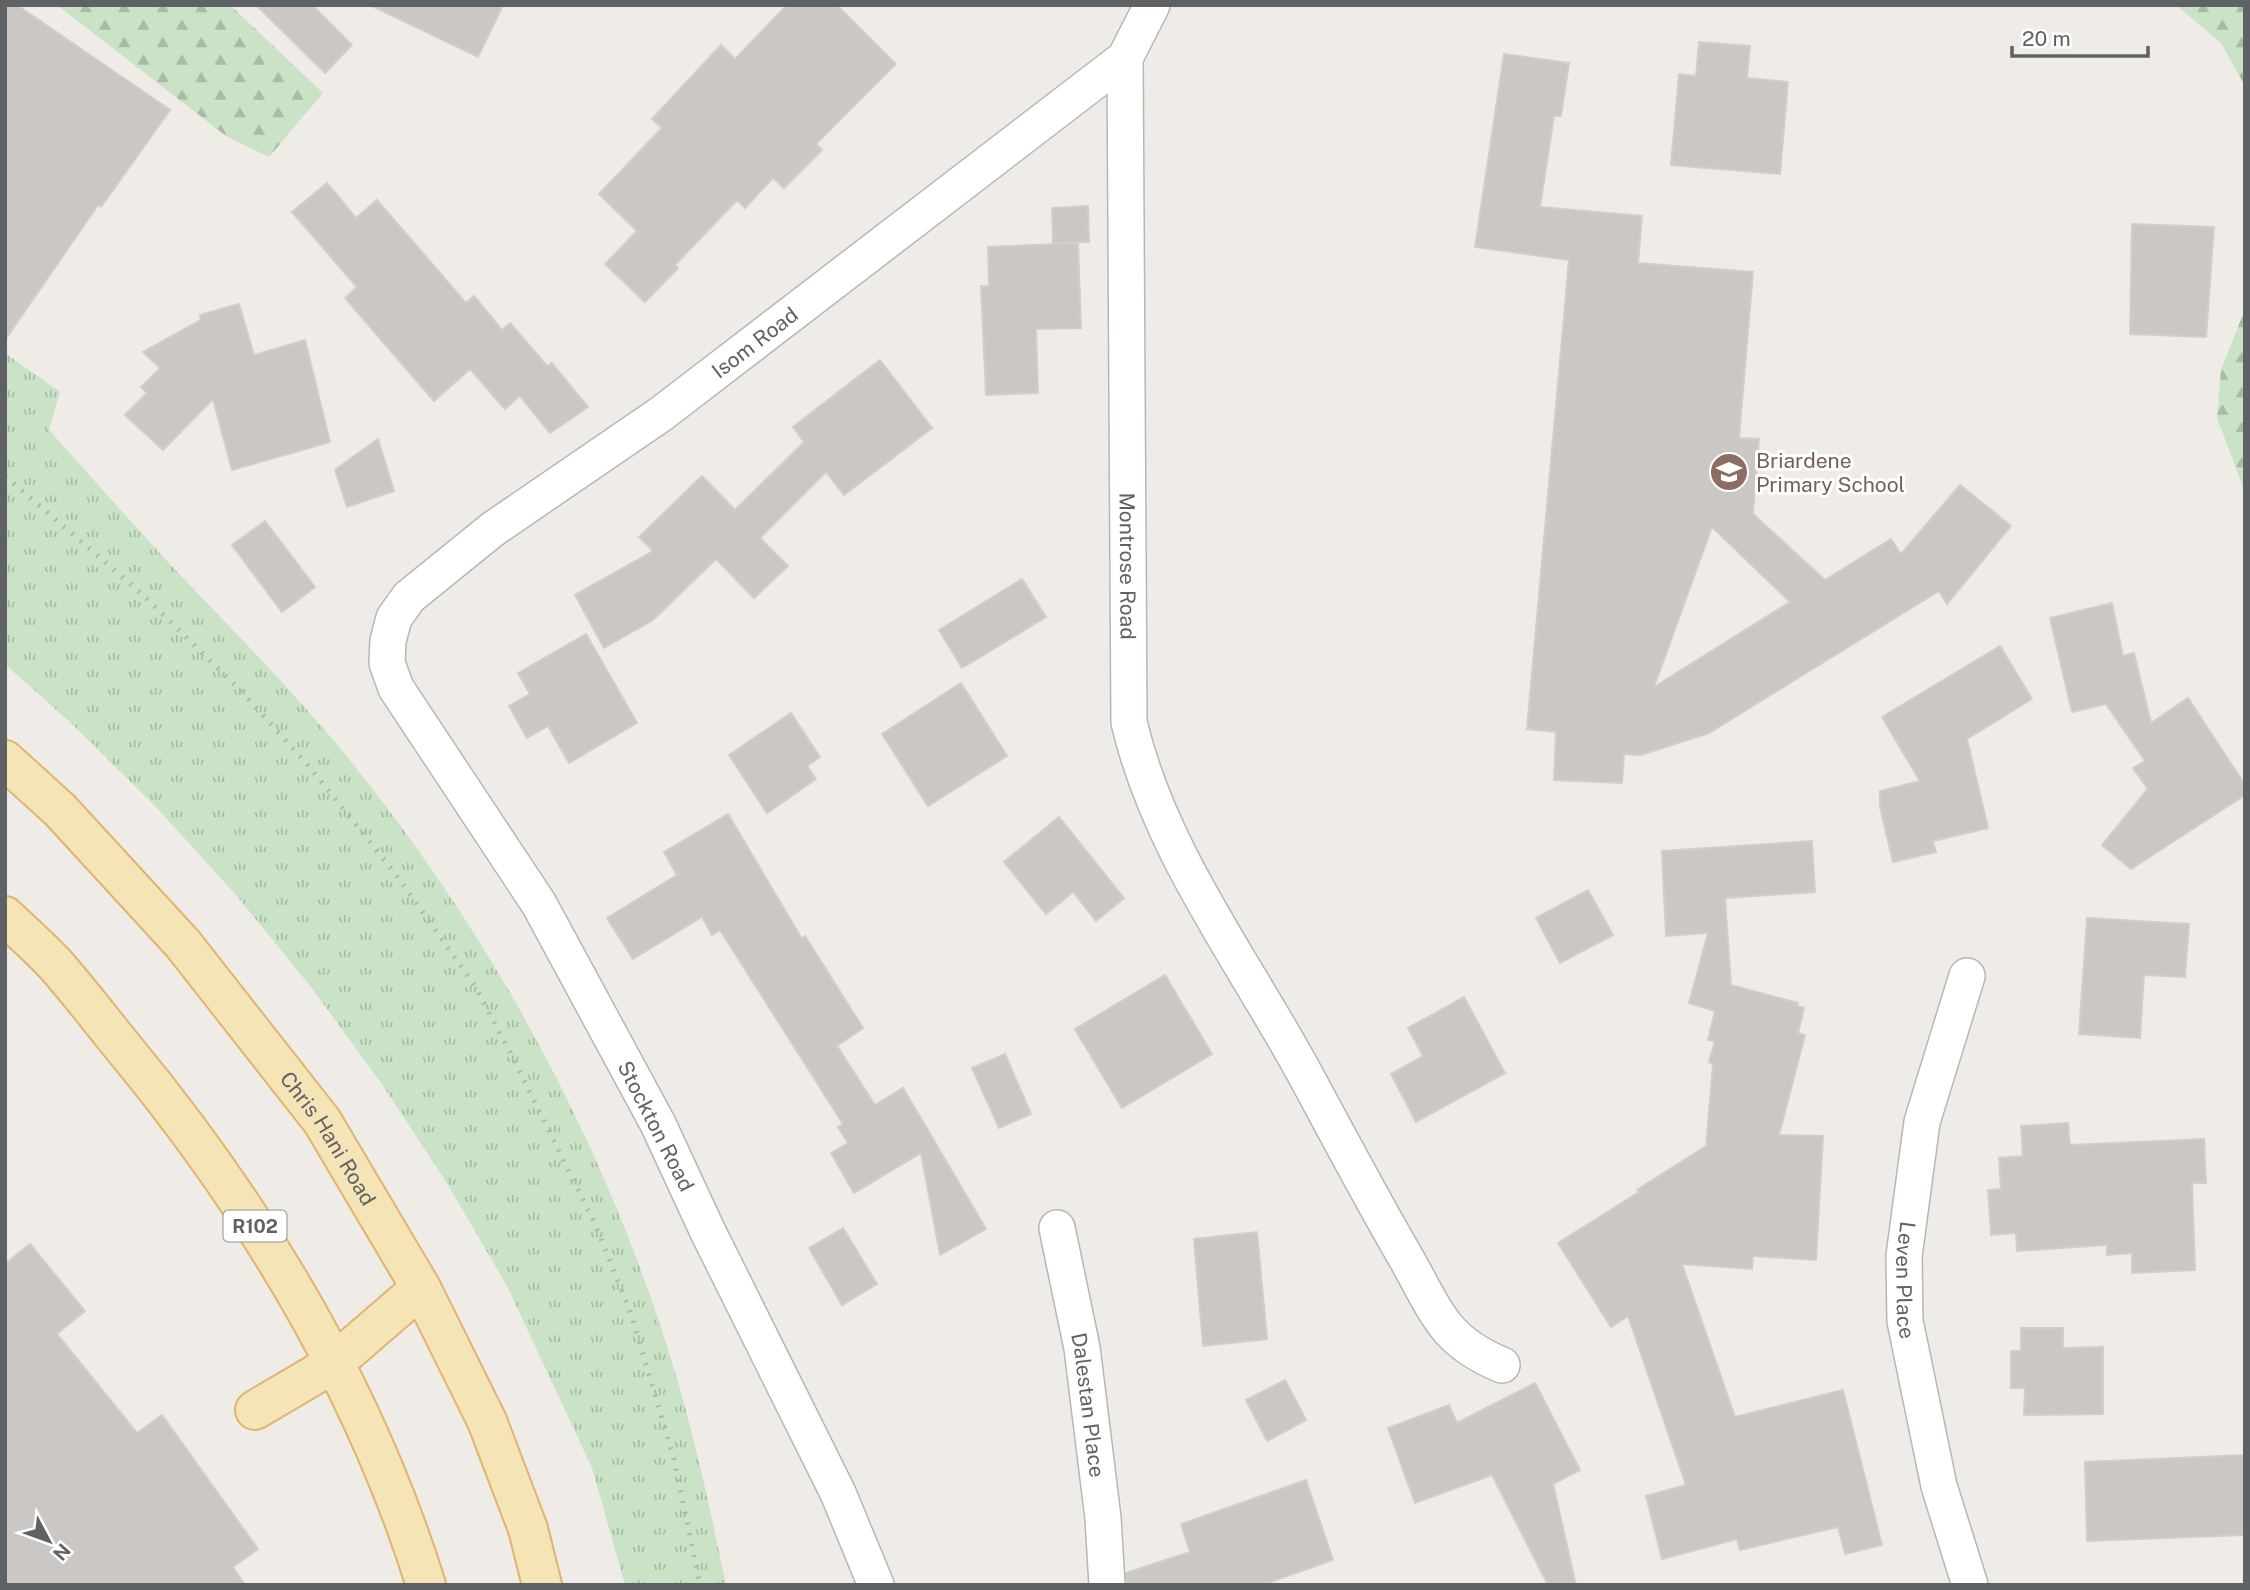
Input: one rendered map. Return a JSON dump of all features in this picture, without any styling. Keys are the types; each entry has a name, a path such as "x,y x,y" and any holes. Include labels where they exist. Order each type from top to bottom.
{"main road":[{"name":"Chris Hani Road","path":"5,760 60,810 183,944 321,1121 421,1288 486,1421 528,1529 542,1585"},
{"name":"R102","path":"5,916 54,964 173,1107 276,1257 374,1443 426,1585"},
{"path":"255,1410 333,1364 421,1288"}],"street":[{"name":"Isom Road","path":"396,688 387,663 388,641 394,618 410,597 493,529 661,414 1125,58 1152,5"},
{"name":"Montrose Road","path":"1125,58 1129,722 1138,759 1153,799 1194,883 1283,1034 1444,1325 1462,1343 1482,1357 1502,1365"},
{"name":"Stockton Road","path":"396,688 539,904 658,1125 838,1493 876,1585"},
{"name":"Leven Place","path":"1967,976 1922,1122 1904,1256 1905,1321 1940,1486 1970,1585"},
{"name":"Dalestan Place","path":"1057,1227 1082,1348 1103,1518 1107,1585"}],"green space":[{"path":"57,5 230,5 323,93 269,157 226,136"},
{"path":"2176,5 2245,5 2245,86 2221,43"},
{"path":"2245,309 2245,492 2217,418 2221,370"},
{"path":"5,353 60,392 49,430 153,546 286,687 353,764 405,832 501,977 582,1130 617,1209 648,1290 690,1425 726,1585 625,1585 592,1468 507,1286 447,1183 381,1083 311,987 236,895 157,808 73,725 5,664"}],"building":[{"path":"5,5 17,5 170,110 101,207 98,205 5,340"},
{"path":"256,5 312,5 352,45 325,73"},
{"path":"370,5 503,5 478,57"},
{"path":"787,5 837,5 896,64 816,144 822,150 784,188 773,178 745,208 737,200 675,265 678,268 645,302 605,264 637,231 599,194 662,128 652,119 721,45 735,59"},
{"path":"1699,42 1750,46 1747,78 1788,82 1780,174 1671,165 1679,74 1696,76"},
{"path":"1504,54 1569,63 1561,116 1554,116 1540,207 1642,216 1638,263 1753,272 1739,438 1759,439 1753,514 1825,580 1891,539 1901,554 1960,485 2011,526 1947,604 1939,591 1709,733 1641,755 1624,754 1622,783 1554,780 1556,732 1527,729 1569,260 1475,247","holes":["1712,527 1790,602 1654,687"]},
{"path":"327,183 356,218 377,200 466,303 474,296 502,330 510,323 547,366 552,363 588,407 550,433 520,396 505,409 470,369 434,401 345,298 357,287 292,212"},
{"path":"1088,206 1089,242 1053,243 1052,208"},
{"path":"2132,224 2214,227 2206,337 2130,334"},
{"path":"1078,243 1081,328 1036,329 1038,393 986,395 981,286 989,286 988,247"},
{"path":"239,304 254,355 305,340 330,442 232,470 213,399 163,450 125,415 147,393 141,387 160,368 143,352 201,320 200,315"},
{"path":"880,360 932,428 844,495 826,472 760,538 788,566 754,598 716,559 653,620 604,648 575,595 653,551 639,537 702,476 735,510 804,442 793,427"},
{"path":"378,439 394,491 347,507 335,470"},
{"path":"265,521 315,587 282,612 232,545"},
{"path":"1022,579 1046,617 962,668 939,630"},
{"path":"2112,603 2123,656 2134,653 2151,723 2188,698 2245,785 2245,795 2131,869 2102,845 2148,789 2133,768 2145,761 2106,704 2072,712 2050,618"},
{"path":"586,634 637,723 569,763 548,726 527,738 509,706 530,694 518,673"},
{"path":"2000,646 2032,699 1967,739 1988,828 1933,841 1936,852 1893,862 1880,807 1880,791 1920,781 1882,717"},
{"path":"961,683 1007,756 928,806 882,734"},
{"path":"791,713 820,757 807,766 816,779 767,813 729,755"},
{"path":"728,814 802,939 805,936 863,1028 837,1046 875,1105 903,1088 986,1229 940,1255 921,1153 854,1193 831,1153 848,1143 838,1127 843,1124 720,930 712,935 702,917 633,959 607,918 677,875 664,852"},
{"path":"1059,817 1124,898 1096,921 1073,892 1046,914 1004,862"},
{"path":"1812,841 1815,892 1725,898 1731,985 1798,1003 1797,1006 1804,1008 1798,1033 1805,1035 1779,1135 1823,1136 1816,1260 1753,1256 1752,1269 1682,1264 1735,1417 1843,1390 1882,1545 1845,1554 1838,1527 1740,1550 1737,1539 1662,1559 1646,1496 1686,1485 1628,1316 1611,1327 1558,1243 1706,1146 1713,1064 1709,1062 1715,1041 1708,1040 1715,1011 1689,1003 1708,933 1666,936 1662,851"},
{"path":"1588,890 1613,935 1560,963 1536,918"},
{"path":"2087,918 2189,924 2185,977 2144,975 2140,1038 2079,1034"},
{"path":"1165,975 1212,1054 1122,1108 1075,1029"},
{"path":"1464,997 1505,1073 1416,1122 1391,1074 1423,1056 1408,1028"},
{"path":"1005,1054 1031,1114 999,1128 972,1068"},
{"path":"2068,1123 2070,1145 2204,1139 2206,1183 2192,1183 2195,1270 2132,1273 2132,1253 2107,1255 2107,1245 2017,1251 2016,1233 1991,1235 1988,1190 2001,1189 1999,1158 2023,1156 2021,1126"},
{"path":"843,1228 877,1284 842,1305 809,1248"},
{"path":"1257,1232 1267,1339 1203,1346 1194,1239"},
{"path":"30,1244 85,1311 57,1334 137,1433 162,1415 258,1549 233,1567 245,1585 5,1585 5,1264"},
{"path":"2021,1328 2063,1328 2063,1348 2103,1347 2103,1414 2024,1415 2025,1388 2011,1388 2011,1351 2021,1351"},
{"path":"1285,1380 1306,1420 1267,1441 1246,1400"},
{"path":"1535,1383 1580,1470 1553,1484 1576,1585 1548,1585 1492,1475 1415,1503 1388,1428 1449,1405 1457,1423"},
{"path":"2245,1455 2245,1535 2087,1541 2085,1462"},
{"path":"1306,1480 1333,1560 1262,1585 1127,1585 1126,1573 1190,1552 1181,1524"}],"railway":[{"path":"5,476 142,594 241,691 307,764 394,872 475,986 595,1224 631,1314 674,1459 700,1585"}],"place":[{"name":"Briardene Primary School","path":"1729,472"}]}
